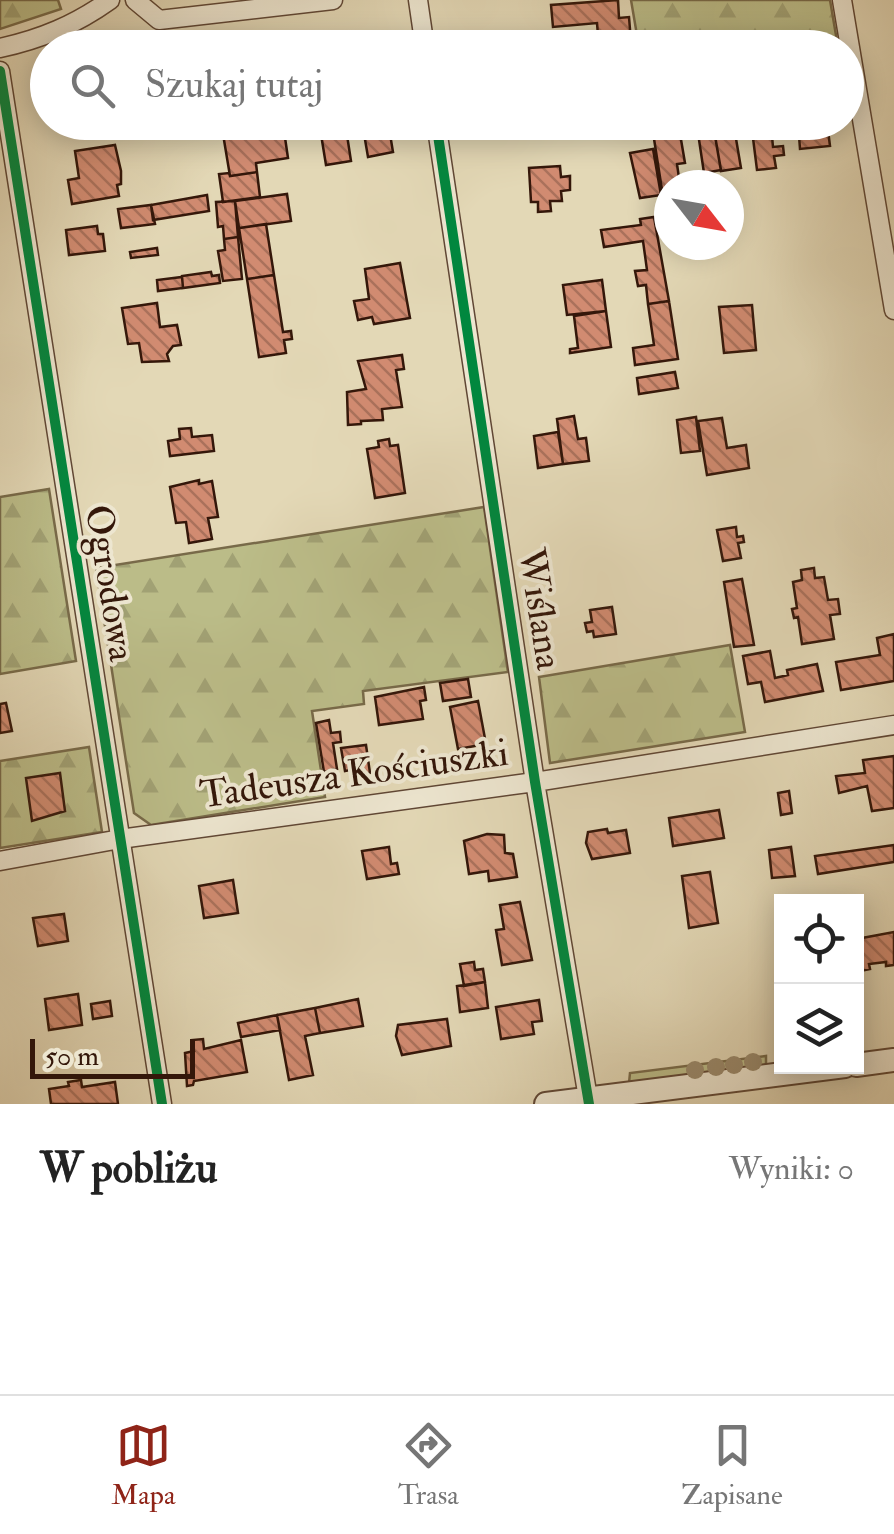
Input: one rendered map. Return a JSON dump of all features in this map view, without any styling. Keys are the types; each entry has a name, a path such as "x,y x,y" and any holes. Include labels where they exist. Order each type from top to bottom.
{"street":[{"path":"55,30 86,8 110,0"},
{"path":"136,0 158,20 333,0"},
{"path":"418,0 422,30"},
{"path":"842,0 847,30"},
{"path":"0,48 30,41"},
{"name":"Ogrodowa","path":"0,70 162,1104"},
{"path":"864,131 894,310"},
{"name":"Wiślana","path":"439,140 535,782 589,1101"},
{"name":"Tadeusza Kościuszki","path":"0,861 120,839 535,782 894,725"},
{"path":"864,1064 894,1060"},
{"path":"546,1104 786,1074"}],"green space":[{"path":"0,0 58,0 61,9 0,29"},
{"path":"631,0 830,0 835,30 636,30"},
{"path":"49,489 76,661 0,674 0,497"},
{"path":"484,507 508,672 363,691 364,704 312,711 325,797 151,825 134,813 96,568"},
{"path":"730,645 745,732 550,763 539,677"},
{"path":"89,747 102,832 0,848 0,761"},
{"path":"766,1056 766,1065 629,1083 630,1073"}],"building":[{"path":"618,0 619,18 629,17 630,30 598,30 597,23 553,27 551,5"},
{"path":"224,140 285,140 288,158 256,163 257,172 230,176"},
{"path":"322,140 348,140 351,161 326,165"},
{"path":"365,140 391,140 393,152 368,157"},
{"path":"654,140 681,140 685,163 677,164 678,170 659,170"},
{"path":"699,140 716,140 721,170 704,170"},
{"path":"716,140 736,140 741,168 721,170"},
{"path":"753,140 772,140 773,147 783,146 784,155 774,156 776,168 757,170"},
{"path":"799,140 829,140 830,146 800,149"},
{"path":"115,145 121,171 119,196 72,204 68,180 79,178 75,151"},
{"path":"653,149 657,170 654,196 640,198 630,153"},
{"path":"560,166 561,177 570,176 570,190 561,191 562,201 550,201 551,211 538,212 538,202 531,202 529,168"},
{"path":"257,172 260,197 223,202 219,174"},
{"path":"287,194 291,221 239,228 235,201"},
{"path":"207,195 209,211 153,220 151,205"},
{"path":"235,201 238,237 224,239 223,226 218,227 216,202"},
{"path":"151,205 155,224 121,228 118,209"},
{"path":"654,217 654,260 662,260 669,301 648,304 646,285 638,286 635,271 647,270 643,241 604,247 601,230 641,225 640,219"},
{"path":"266,224 274,275 247,279 239,228"},
{"path":"97,226 98,234 103,234 105,251 69,255 66,230"},
{"path":"238,237 242,279 223,281 218,251 225,250 224,239"},
{"path":"157,248 158,255 131,258 130,252"},
{"path":"400,263 410,318 374,324 372,317 358,320 354,301 369,299 365,269"},
{"path":"211,272 212,276 219,275 220,283 183,288 182,276"},
{"path":"274,275 283,332 291,331 292,339 284,340 286,353 259,357 247,279"},
{"path":"182,277 183,288 158,291 157,280"},
{"path":"602,280 606,311 567,315 563,285"},
{"path":"669,301 678,359 635,365 633,348 654,345 648,304"},
{"path":"157,303 160,327 177,325 181,345 173,346 167,354 169,361 142,362 139,343 128,344 122,308"},
{"path":"752,305 756,350 724,353 719,307"},
{"path":"606,311 611,347 570,353 570,349 578,348 574,316"},
{"path":"402,355 404,369 396,370 402,407 382,409 383,420 348,425 347,392 366,389 358,361"},
{"path":"675,372 678,388 639,394 637,378"},
{"path":"574,416 578,439 586,438 589,461 563,464 557,419"},
{"path":"696,417 700,451 681,453 677,420"},
{"path":"722,418 727,448 746,445 749,468 707,475 698,421"},
{"path":"191,428 192,437 212,435 214,451 170,456 168,441 180,439 179,429"},
{"path":"558,432 563,464 538,468 534,436"},
{"path":"389,439 390,446 398,445 405,493 375,498 367,449 379,447 378,441"},
{"path":"199,480 199,484 212,481 218,517 208,518 212,539 189,543 186,522 176,523 170,487"},
{"path":"736,527 737,537 743,536 744,542 738,543 741,558 723,561 717,530"},
{"path":"814,568 815,578 824,577 828,600 838,599 840,614 830,615 834,639 802,644 798,617 794,618 792,609 797,608 793,582 802,580 801,570"},
{"path":"742,579 754,645 734,647 724,582"},
{"path":"612,607 616,634 594,637 593,631 587,632 585,623 592,622 590,610"},
{"path":"894,634 894,681 841,690 836,662 880,655 877,638"},
{"path":"770,651 775,678 788,675 787,670 817,664 823,691 765,702 761,682 748,684 743,656"},
{"path":"468,679 471,697 443,701 440,683"},
{"path":"424,687 426,700 420,701 423,719 379,725 375,697"},
{"path":"478,701 486,744 458,749 450,707"},
{"path":"6,703 12,731 0,733 0,704"},
{"path":"329,720 331,733 340,732 341,742 333,743 337,769 324,772 316,723"},
{"path":"366,745 370,773 351,775 350,770 345,771 341,748"},
{"path":"894,756 894,808 872,811 867,786 839,793 836,776 865,773 863,760"},
{"path":"60,773 65,811 32,821 26,778"},
{"path":"789,791 792,813 781,815 778,793"},
{"path":"719,810 724,838 673,846 669,818"},
{"path":"607,829 608,833 626,830 630,853 592,859 586,843 588,832"},
{"path":"487,834 504,835 505,853 513,854 517,877 489,881 488,871 469,874 464,841"},
{"path":"894,845 894,862 818,874 815,856"},
{"path":"389,847 391,864 397,863 399,874 367,879 362,851"},
{"path":"791,847 795,876 772,878 769,850"},
{"path":"710,872 718,923 689,928 682,876"},
{"path":"233,880 238,913 204,918 199,886"},
{"path":"520,902 532,960 502,965 496,930 504,929 500,905"},
{"path":"64,914 68,941 38,946 33,918"},
{"path":"894,932 894,965 869,964 870,969 864,970 864,938"},
{"path":"474,962 475,970 483,969 485,982 464,986 460,964"},
{"path":"485,982 488,1008 460,1012 457,986"},
{"path":"78,994 82,1025 49,1030 45,999"},
{"path":"358,999 363,1026 320,1033 315,1008"},
{"path":"539,1000 542,1021 532,1022 534,1034 501,1039 496,1007"},
{"path":"110,1001 112,1016 93,1019 91,1004"},
{"path":"315,1008 320,1033 305,1036 313,1075 289,1080 277,1015"},
{"path":"277,1015 280,1030 241,1037 238,1023"},
{"path":"447,1019 451,1046 402,1055 396,1036 398,1025"},
{"path":"203,1039 204,1049 241,1040 247,1072 194,1081 187,1086 185,1053 194,1051 192,1040"},
{"path":"81,1080 82,1087 115,1082 118,1104 51,1104 49,1089"}],"cycle path":[{"path":"0,71 162,1104"},
{"path":"439,140 535,782 589,1104"}]}
